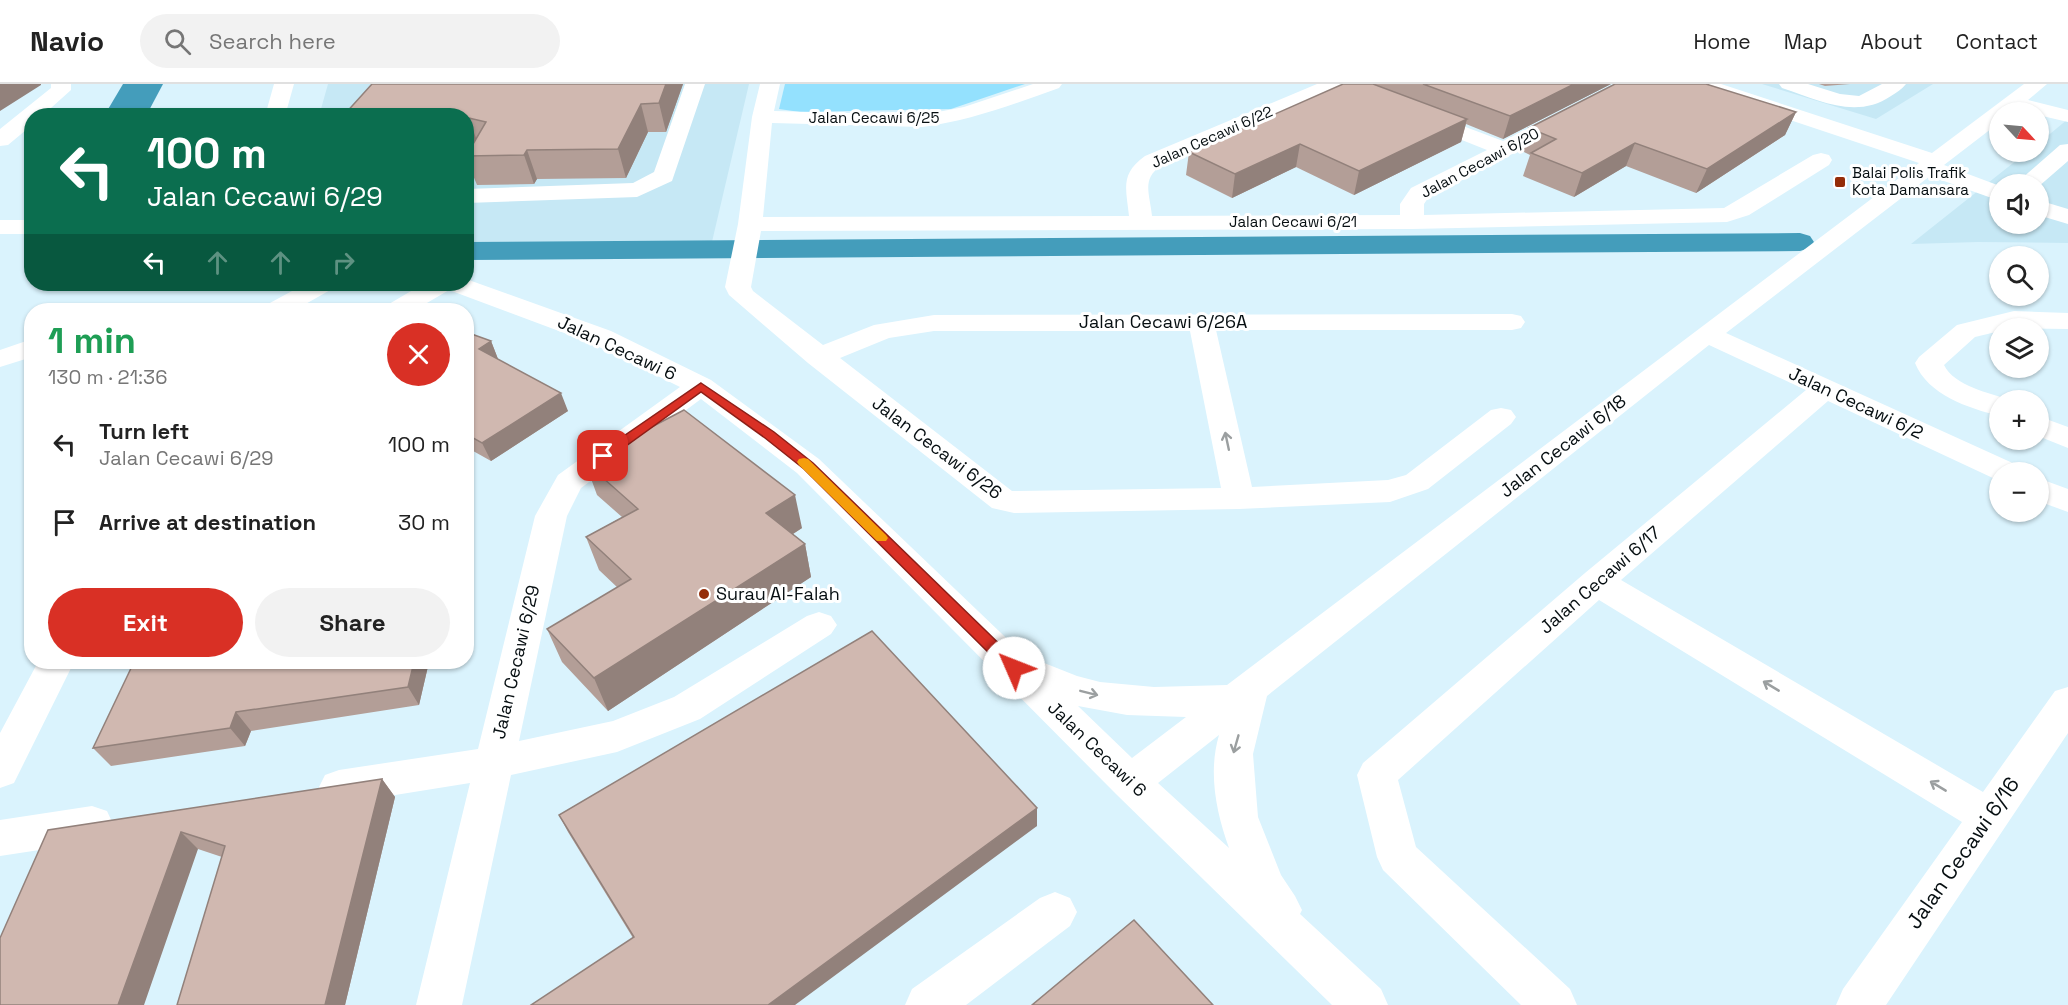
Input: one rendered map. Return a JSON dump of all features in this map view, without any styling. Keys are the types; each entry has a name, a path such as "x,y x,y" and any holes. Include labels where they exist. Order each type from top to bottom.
{"street":[{"path":"40,108 61,90 61,84"},
{"path":"276,108 284,84"},
{"path":"474,196 637,190 664,176 695,84"},
{"name":"Jalan Cecawi 6/26","path":"770,84 762,117 747,241 738,286 742,295 818,357 1003,500 1014,502 1239,498 1379,492 1400,489 1424,478 1501,417"},
{"name":"Jalan Cecawi 6/25","path":"762,117 922,121 943,119 1052,84"},
{"path":"1334,84 1356,92"},
{"name":"Jalan Cecawi 6/22","path":"1141,223 1137,179 1140,170 1153,161 1334,84"},
{"name":"Jalan Cecawi 6/20","path":"1412,222 1412,204 1419,193 1631,84"},
{"path":"1789,84 1855,103 1867,101 1896,84"},
{"name":"Jalan Cecawi 6/18","path":"2013,102 2037,84"},
{"path":"1711,85 1932,164 1989,189"},
{"path":"1399,109 1504,150"},
{"path":"2049,111 2068,116"},
{"name":"Jalan Cecawi 6/18","path":"1130,782 1707,334 1989,120"},
{"path":"0,140 24,121"},
{"path":"2041,174 2068,151"},
{"name":"Jalan Cecawi 6/21","path":"747,241 1141,223 1412,222 1727,215 1741,210 1821,160"},
{"path":"2049,211 2068,217"},
{"path":"0,227 24,226"},
{"name":"Jalan Cecawi 6","path":"474,290 601,337 701,386 770,435 808,466 1130,782 1365,1005"},
{"path":"289,303 311,291"},
{"path":"409,303 429,291"},
{"path":"1989,402 1940,381 1931,372 1929,363 1966,331 2014,319 2068,321"},
{"path":"1201,321 1239,498"},
{"name":"Jalan Cecawi 6/26A","path":"818,357 883,331 934,323 1512,322"},
{"name":"Jalan Cecawi 6/2","path":"1707,334 1989,464"},
{"path":"0,359 24,350"},
{"name":"Jalan Cecawi 6/29","path":"439,1005 551,516 569,482 655,417 701,386"},
{"name":"Jalan Cecawi 6/17","path":"1554,1005 1398,857 1377,775 1597,582 1825,389"},
{"path":"2049,430 2068,438"},
{"path":"2049,493 2068,501"},
{"path":"1597,582 1988,816"},
{"path":"306,792 493,763 617,735 687,708 819,625"},
{"path":"998,652 1032,673 1073,690 1113,699 1154,704 1243,694 1233,754 1238,817 1264,886 1312,955"},
{"path":"0,771 52,669"},
{"name":"Jalan Cecawi 6/16","path":"1859,1005 2068,702"},
{"path":"0,838 129,818"},
{"path":"928,1005 1055,912"}],"shaded area":[{"path":"328,84 749,84 711,246 474,243 474,108 321,108"},
{"path":"785,84 1025,84 951,109 800,112 779,109"},
{"path":"1762,84 1933,84 1876,119"},
{"path":"2068,119 2068,243 1911,244 1989,182 1989,234 2049,234 2049,174 1999,174 2014,162 2049,162 2049,135"}],"building":[{"path":"372,84 666,84 659,103 641,104 618,149 527,150 524,155 474,156 474,142 486,122 474,119 474,108 350,108"},
{"path":"1343,84 1373,84 1467,119 1359,171 1300,144 1235,174 1189,152"},
{"path":"1423,84 1574,84 1510,116"},
{"path":"1615,84 1706,84 1796,112 1707,169 1635,143 1582,173 1531,153 1556,139 1529,128"},
{"path":"474,335 491,341 479,349 561,393 482,443 474,438"},
{"name":"Surau Al-Falah","path":"684,410 795,495 766,513 805,544 594,678 547,629 631,579 586,537 638,509 585,462"},
{"path":"872,631 1037,808 768,1005 531,1005 634,937 559,815"},
{"path":"131,669 412,669 408,687 236,712 230,728 93,748"},
{"path":"382,779 325,1005 177,1005 225,846 181,832 118,1005 0,1005 0,938 48,830"},
{"path":"1134,920 1213,1005 1032,1005"}],"waterway":[{"path":"130,108 143,84"},
{"path":"474,251 1800,242"}],"slow traffic":[{"path":"804,462 881,538"}],"place":[{"name":"Balai Polis Trafik Kota Damansara","path":"1840,182"},
{"name":"Surau Al-Falah","path":"704,594"}],"route":[{"path":"603,456 701,386 770,435 808,466 1014,668"}]}
